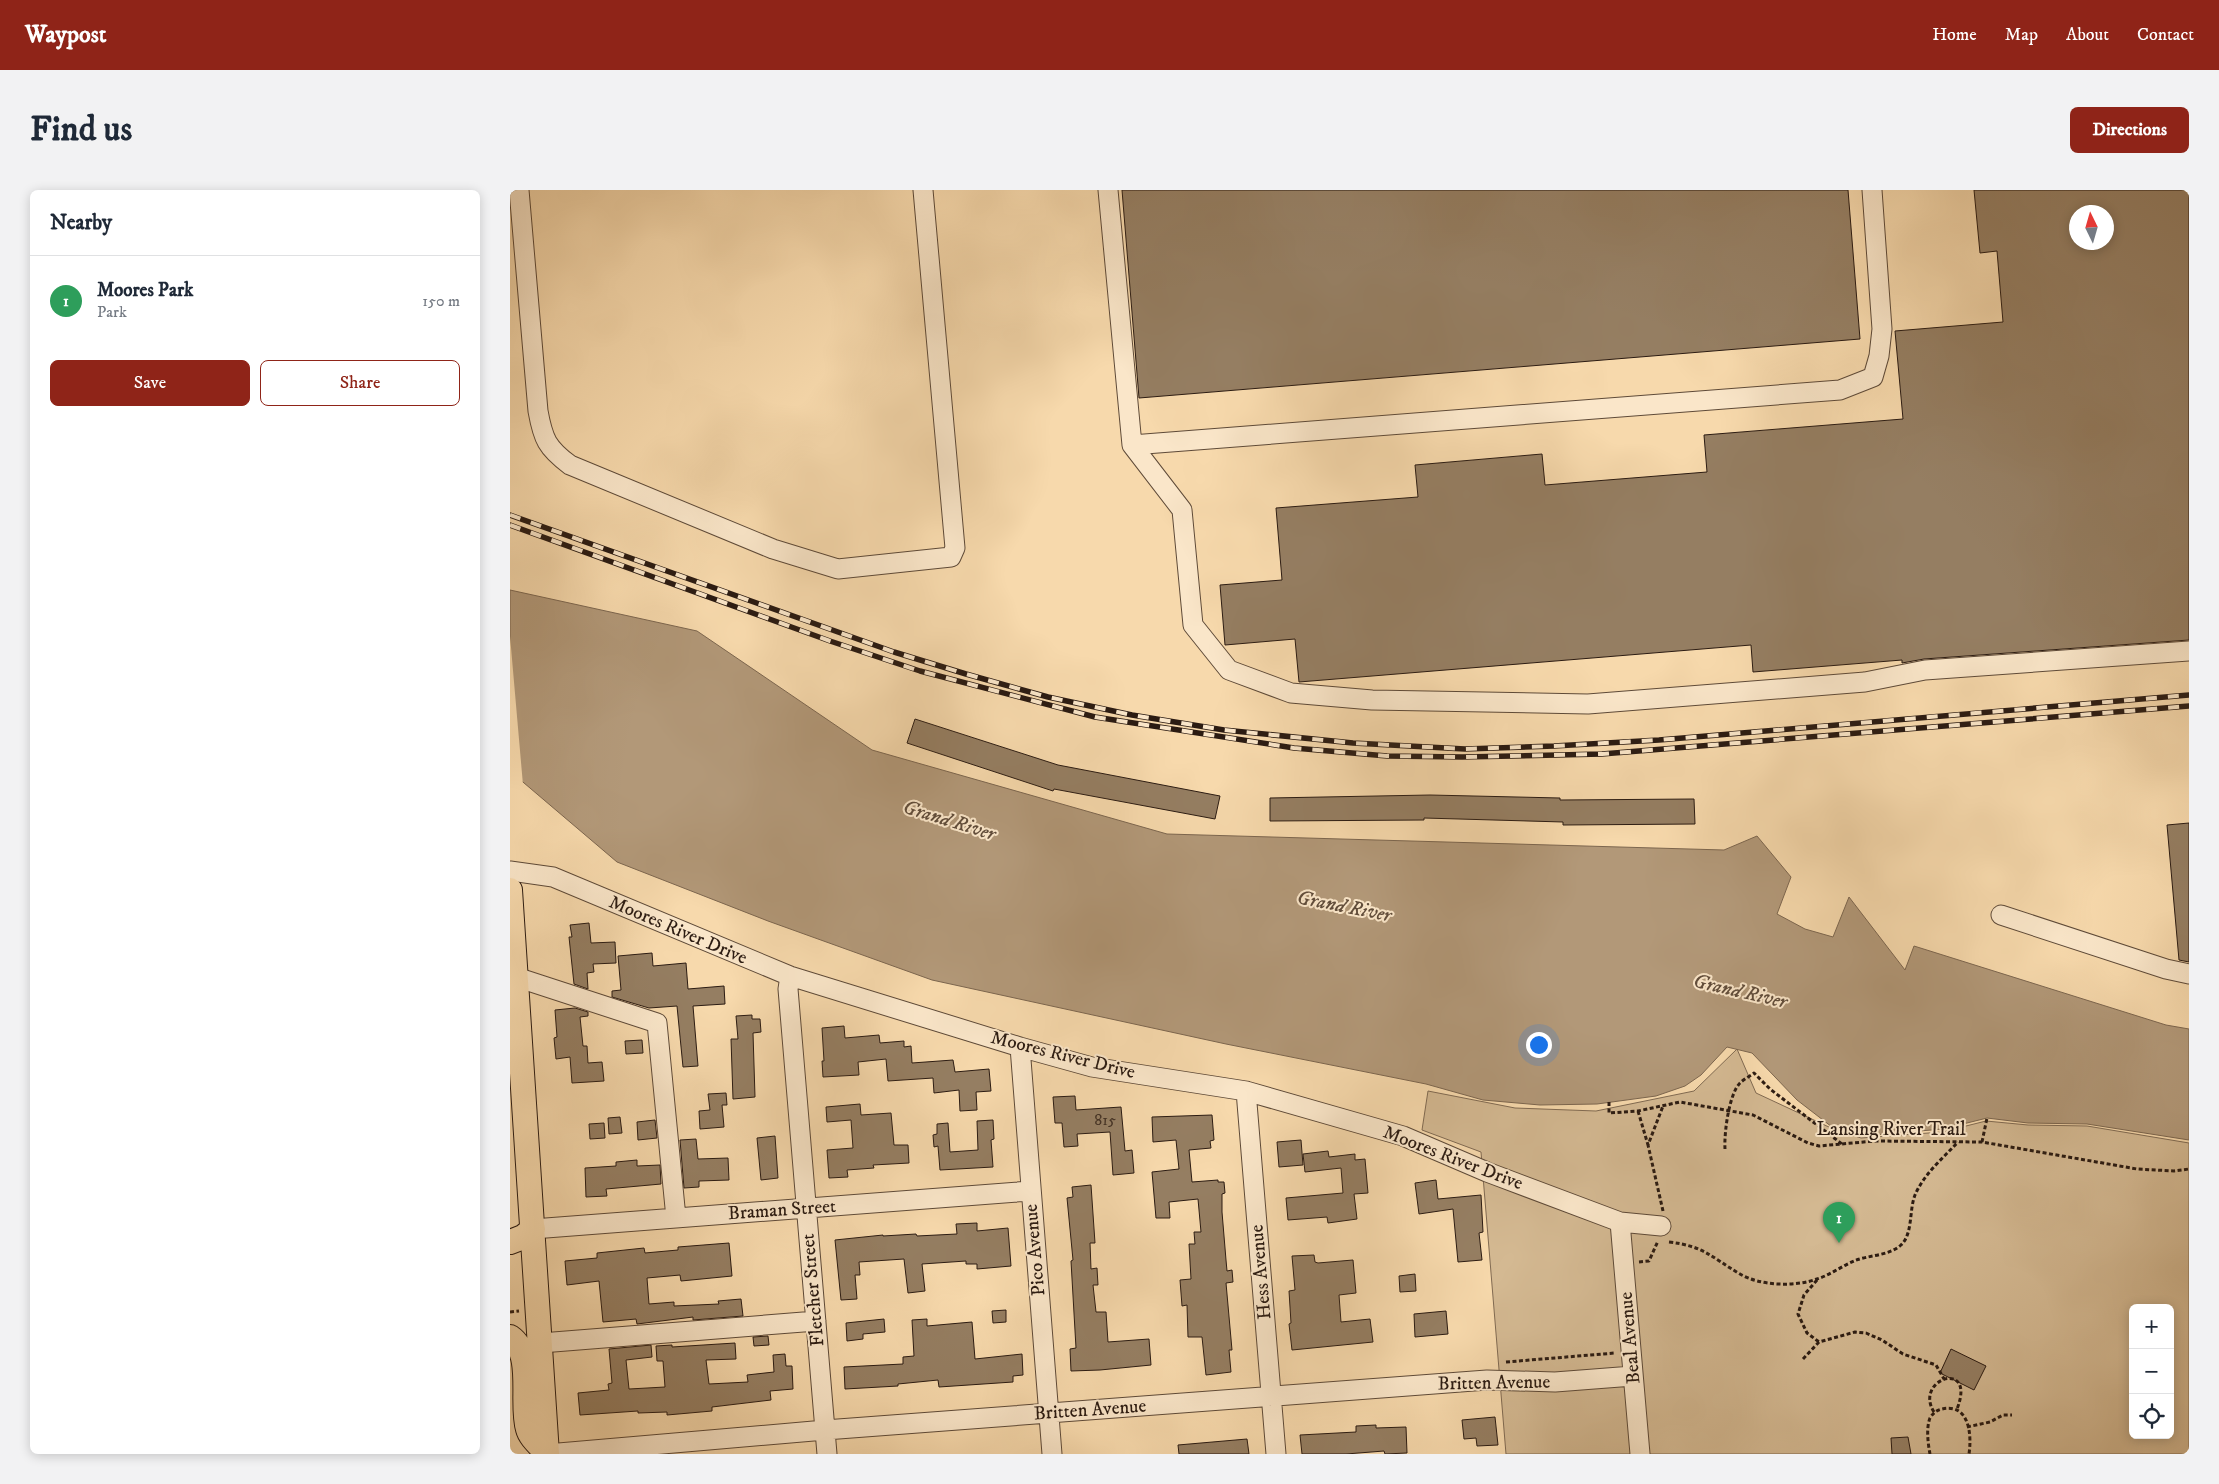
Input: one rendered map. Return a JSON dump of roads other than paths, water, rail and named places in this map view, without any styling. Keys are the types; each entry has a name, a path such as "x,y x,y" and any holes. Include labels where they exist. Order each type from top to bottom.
{"main road":[{"path":"510,890 547,1454"},
{"path":"510,1242 523,1237 533,1229"},
{"path":"510,1337 516,1341 523,1360 528,1431 547,1454"}],"street":[{"path":"519,190 538,411 542,433 552,451 570,464 773,549 838,569 952,557 955,548 923,190"},
{"path":"1108,190 1132,445 1182,510 1193,625 1229,670 1291,693 1372,700 1588,704 1865,682 1925,670 2189,650"},
{"path":"1132,445 1840,390 1873,377 1879,356 1882,329 1872,190"},
{"name":"Moores River Drive","path":"510,871 553,877 790,976 1020,1047 1092,1067 1246,1091 1403,1136 1487,1172 1620,1222 1660,1233"},
{"path":"2001,915 2166,970 2189,974"},
{"name":"Fletcher Street","path":"790,976 788,989 827,1454"},
{"path":"516,977 657,1023 676,1218"},
{"name":"Pico Avenue","path":"1020,1047 1052,1454"},
{"name":"Hess Avenue","path":"1246,1091 1276,1454"},
{"name":"Braman Street","path":"533,1229 1030,1191"},
{"name":"Beal Avenue","path":"1620,1222 1640,1454"},
{"path":"541,1343 816,1321"},
{"name":"Britten Avenue","path":"547,1454 825,1430 1487,1380 1555,1382 1633,1376"}],"water":[{"name":"Grand River","path":"510,590 697,631 872,750 1167,834 1724,850 1757,836 1791,877 1777,914 1805,929 1833,937 1849,897 1905,970 1914,946 2166,1025 2189,1029 2189,1140 2087,1124 2028,1123 1987,1118 1943,1129 1861,1136 1832,1127 1797,1100 1752,1053 1727,1047 1701,1075 1685,1086 1656,1096 1597,1104 1540,1105 1483,1100 1426,1084 1226,1044 932,980 768,921 617,862 517,777 510,776"}],"railway":[{"path":"510,515 894,652 966,674 1048,697 1132,715 1224,730 1353,743 1465,749 1554,746 1659,740 2189,695"},
{"path":"510,525 830,641 920,671 1095,717 1294,748 1387,756 1462,757 1602,754 2189,706"}],"place":[{"name":"Moores Park","path":"1839,1243"}]}
